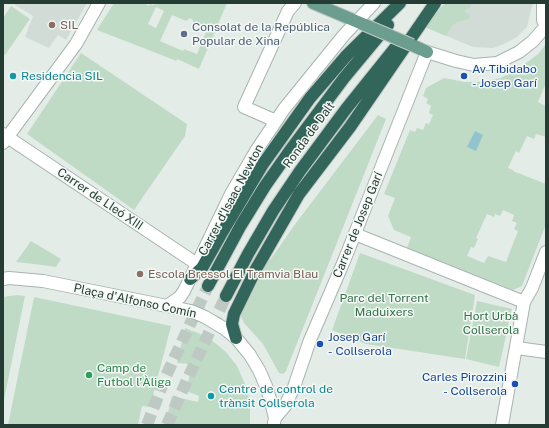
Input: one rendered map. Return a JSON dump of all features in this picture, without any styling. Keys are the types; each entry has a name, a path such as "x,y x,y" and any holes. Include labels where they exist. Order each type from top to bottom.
{"highway":[{"path":"190,279 202,268 263,164 310,98 347,55 400,3"},
{"name":"Ronda de Dalt","path":"208,286 241,225 265,186 291,149 344,78 407,3"},
{"path":"236,338 232,324 234,314 256,269 299,194 350,127 434,3"},
{"name":"Ronda de Dalt","path":"226,296 273,211 300,171 354,98 434,3"}],"main road":[{"path":"313,3 427,52"}],"street":[{"path":"4,138 76,44 99,3"},
{"path":"276,121 244,107 288,10 295,3"},
{"name":"Carrer d'Isaac Newton","path":"167,306 180,297 231,194 256,151 276,121 313,72 360,23 374,3"},
{"path":"427,52 456,62 474,65 497,63 519,52 533,41 546,26 544,20 543,3"},
{"name":"Carrer de Josep Garí","path":"274,422 294,387 310,340 355,234 427,52"},
{"name":"Carrer de Lleó XIII","path":"4,138 197,264"},
{"path":"355,234 524,302"},
{"path":"502,425 517,348 524,302 532,288 546,252"},
{"name":"Plaça d'Alfonso Comín","path":"5,278 43,281 167,306 205,317 225,329 236,338 250,355 266,386 274,422"},
{"path":"517,348 546,352"}],"shaded area":[{"name":"SIL","path":"12,3 87,3 66,40 58,35 49,48 25,37 33,16"},
{"path":"445,3 533,3 527,27 517,37 493,48 473,47 425,27"}],"green space":[{"path":"114,3 144,3 149,6 150,4 153,5 157,3 227,3 199,69 177,59 176,61 97,30","holes":["156,7 164,11 156,28 148,24","172,15 186,21 190,18 193,20 193,24 207,30 197,54 184,49 183,51 160,41"]},
{"path":"445,3 472,3 470,8 465,10 465,12 470,15 469,19 457,22 452,26 446,36 425,27"},
{"path":"11,6 30,19 5,55 3,54 3,18"},
{"path":"546,44 546,83 538,102 546,106 546,137 536,134 534,139 527,136 519,153 516,151 508,168 546,184 546,224 522,286 513,290 407,248 411,237 394,230 388,216 395,198 384,194 410,130 415,132 417,128 423,130 426,123 429,124 433,115 429,113 431,106 426,103 428,99 423,96 426,88 444,78 465,82 479,82 501,78 514,71 538,54","holes":["503,210 514,215 512,221 517,223 514,229 518,231 506,262 488,256 484,263 467,256 471,247 474,248 478,239 476,238 487,214 494,217 495,214 500,216"]},
{"path":"81,53 187,124 185,136 134,210 27,134"},
{"path":"378,115 386,119 286,371 283,374 279,373 263,344 244,323 241,316 241,306 266,261 270,260 296,223"},
{"path":"31,241 61,259 56,267 16,262"},
{"name":"Parc del Torrent Maduixers","path":"360,253 475,295 465,359 366,344 332,330"},
{"path":"17,295 25,296 3,405 3,297"},
{"name":"Camp de Futbol l'Àliga","path":"34,297 171,326 150,407 142,406 138,425 8,425"},
{"name":"Hort Urbà Collserola","path":"477,301 512,309 499,367 466,359"},
{"path":"185,328 208,337 226,352 237,366 248,393 250,403 250,425 165,425 172,396 198,402 199,396 186,391 192,364 177,363"}],"water":[{"path":"475,131 483,135 476,151 467,147"}],"tunnel":[{"path":"147,425 165,378 208,286"},
{"path":"167,425 226,296"}],"place":[{"name":"SIL","path":"52,25"},
{"name":"Consolat de la República Popular de Xina","path":"184,34"},
{"name":"Residencia SIL","path":"13,76"},
{"name":"Av Tibidabo - Josep Garí","path":"464,76"},
{"name":"Escola Bressol El Tramvia Blau","path":"140,274"},
{"name":"Josep Garí - Collserola","path":"320,344"},
{"name":"Camp de Futbol l'Àliga","path":"89,375"},
{"name":"Carles Pirozzini - Collserola","path":"515,384"},
{"name":"Centre de control de trànsit Collserola","path":"211,396"}]}
